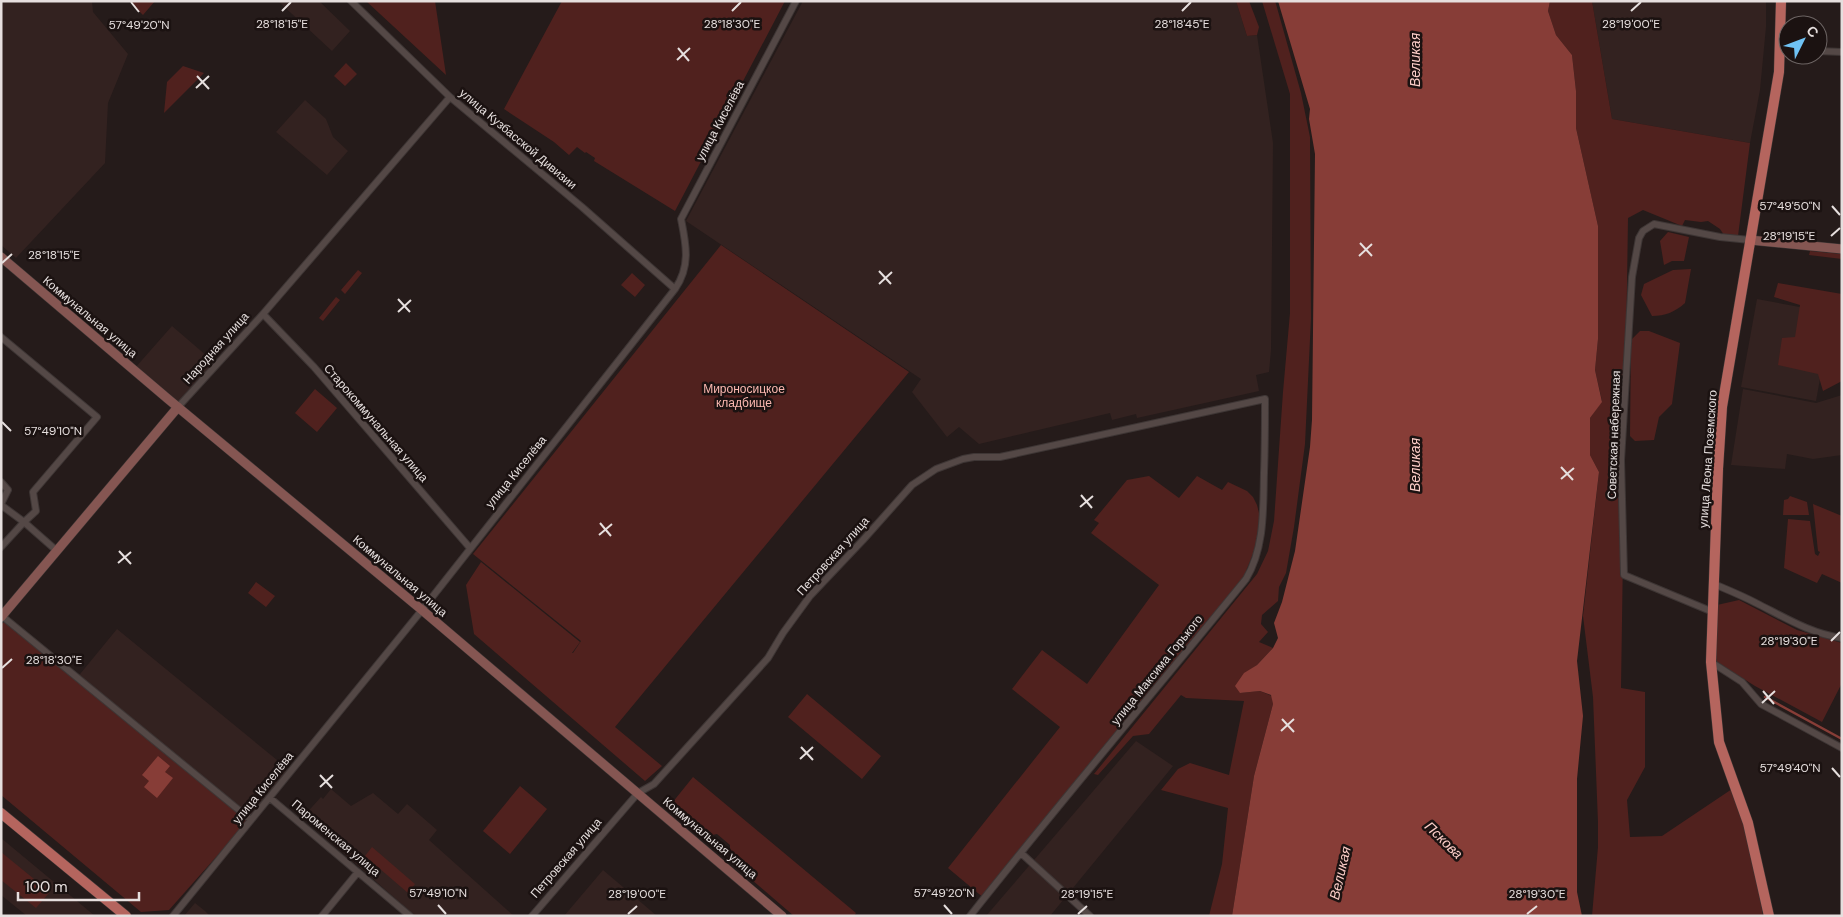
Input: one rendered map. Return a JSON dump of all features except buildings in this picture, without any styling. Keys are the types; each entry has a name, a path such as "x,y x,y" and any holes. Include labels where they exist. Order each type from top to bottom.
{"main road":[{"name":"улица Леона Поземского","path":"1781,1 1782,15"},
{"name":"улица Леона Поземского","path":"1769,916 1748,824 1719,742 1712,662 1722,408 1781,65"},
{"path":"1750,240 1842,249"},
{"name":"Коммунальная улица","path":"1,258 178,408 422,610 782,916"},
{"name":"Народная улица","path":"2,617 178,408"},
{"path":"1,813 126,916"}],"street":[{"name":"улица Кузбасской Дивизии","path":"351,1 450,97 582,207 675,289"},
{"name":"улица Киселёва","path":"173,916 422,610 675,289 683,276 686,262 687,247 681,219 796,1"},
{"path":"1828,51 1842,52"},
{"name":"Народная улица","path":"178,408 263,314 450,97"},
{"name":"Советская набережная","path":"1713,612 1624,575 1621,460 1632,277 1639,238 1643,231 1654,224 1720,237 1750,240"},
{"name":"Старокоммунальная улица","path":"263,314 307,360 470,548"},
{"path":"1,337 97,417 33,492 36,511 1,547"},
{"name":"Петровская улица","path":"532,916 638,793 654,784 768,658 810,596 912,485 936,469 963,459 1000,457 1265,400"},
{"name":"улица Максима Горького","path":"970,916 1161,684 1252,569 1262,525 1265,400"},
{"path":"1,482 8,490 1,504 57,550"},
{"path":"1714,584 1798,624 1832,637 1842,638"},
{"path":"2,617 251,820"},
{"path":"1712,662 1742,682 1761,704 1842,748"},
{"name":"Пароменская улица","path":"270,798 410,916"},
{"path":"1021,852 1090,916"},
{"path":"322,916 358,872"}],"shaded area":[{"path":"1,1 92,1 93,12 128,54 108,103 105,163 16,258 1,245"},
{"path":"278,1 319,1 350,31 332,51"},
{"path":"803,1 1236,1 1247,36 1257,35 1273,143 1271,350 1269,372 1256,375 1259,391 1137,418 1136,414 1112,420 1110,413 979,444 959,427 947,437 912,392 921,379 686,221"},
{"path":"1592,1 1766,1 1766,27 1760,90 1750,143 1612,119"},
{"path":"305,100 326,119 333,137 348,151 327,175 276,132"},
{"path":"1757,299 1832,313 1816,401 1741,387"},
{"path":"172,326 215,363 178,404 135,368"},
{"path":"1743,389 1816,403 1842,395 1842,455 1813,459 1787,454 1785,469 1731,465"},
{"path":"117,629 288,769 248,821 76,679"},
{"path":"1136,741 1173,766 1050,916 986,916"},
{"path":"331,789 351,806 373,793 398,814 407,804 437,830 429,840 514,916 415,916 303,817"},
{"path":"1,838 95,916 27,916 1,895"},
{"path":"603,870 657,916 564,916"},
{"path":"195,903 205,911 210,916 184,916"}],"green space":[{"path":"133,1 155,1 143,15 131,3"},
{"path":"366,1 435,1 446,75"},
{"path":"562,1 785,1 675,211 594,161 595,158 577,147 569,155 554,142 504,109"},
{"path":"1236,1 1249,1 1259,27 1257,35 1247,36"},
{"path":"1262,1 1275,1 1301,93 1310,137 1311,318 1305,444 1286,573 1279,587 1278,601 1262,615 1261,624 1268,632 1259,642 1273,648 1257,665 1244,674 1240,693 1260,691 1272,696 1273,704 1254,776 1232,916 1209,916 1222,864 1228,808 1161,790 1178,769 1190,763 1229,775 1244,701 1186,698 1181,695 1149,734 1133,736 1098,775 1094,774 1257,574 1268,551 1274,521 1290,313 1290,94"},
{"path":"1550,1 1592,1 1612,119 1750,143 1738,236 1724,235 1720,229 1708,221 1685,220 1682,226 1643,210 1628,218 1621,688 1645,692 1645,767 1627,800 1630,837 1662,836 1732,789 1751,851 1763,916 1592,916 1598,847 1598,822 1593,697 1583,616 1599,472 1590,455 1590,418 1602,401 1595,370 1598,339 1598,226 1576,128 1576,91 1572,55 1556,35 1548,11"},
{"path":"346,63 357,74 345,86 334,76"},
{"path":"183,66 204,73 164,113 167,82"},
{"path":"1668,232 1689,237 1684,261 1672,261 1664,265 1660,241"},
{"name":"Мироносицкое кладбище","path":"721,245 909,372 615,727 662,766 645,781 474,634 466,585 481,562 580,642 573,653 581,641 473,554"},
{"path":"1810,251 1842,254 1842,259 1809,255"},
{"path":"1691,269 1685,303 1670,313 1652,316 1641,295 1644,284 1673,270"},
{"path":"358,270 362,273 345,294 341,290"},
{"path":"632,273 645,285 635,297 621,285"},
{"path":"1778,283 1842,294 1842,381 1823,391 1818,374 1778,365 1782,338 1795,337 1800,305 1774,297"},
{"path":"336,297 340,300 323,321 319,318"},
{"path":"1640,331 1649,331 1680,343 1672,404 1659,417 1654,440 1635,441 1630,436 1631,340"},
{"path":"315,389 337,408 317,432 295,413"},
{"path":"1149,476 1179,498 1197,476 1222,490 1228,482 1247,491 1257,505 1261,521 1255,549 1244,576 1210,624 985,899 948,868 1060,727 1012,689 1042,650 1087,684 1159,585 1091,533 1099,523 1094,520 1127,480"},
{"path":"1790,496 1807,502 1809,515 1783,515 1784,500"},
{"path":"1813,504 1842,516 1842,583 1822,574 1817,583 1784,568 1788,519 1810,521 1815,554 1818,556 1820,552 1818,551"},
{"path":"256,582 275,596 266,607 248,593"},
{"path":"1739,600 1797,630 1842,643 1842,683 1822,722 1755,686 1714,660 1717,605"},
{"path":"5,621 248,821 169,910 141,912 1,795 1,625"},
{"path":"807,694 881,756 862,779 788,717"},
{"path":"693,777 856,913 854,916 794,916 730,861 730,845 717,834 702,837 668,808"},
{"path":"520,786 547,809 510,854 483,831"},
{"path":"372,847 415,884 408,893 365,856"},
{"path":"1,852 50,892 36,908 1,880"}],"water":[{"path":"1278,1 1550,1 1548,11 1556,35 1572,55 1576,91 1576,128 1598,226 1598,339 1595,370 1602,402 1590,418 1590,455 1599,472 1577,661 1583,716 1577,779 1577,892 1582,916 1232,916 1254,776 1273,704 1271,695 1260,691 1240,693 1235,686 1244,673 1257,665 1273,648 1278,638 1274,623 1282,602 1295,551 1312,420 1315,154 1309,119 1310,109"},
{"path":"158,756 170,766 165,772 173,778 157,798 144,787 149,781 142,775"}],"waterway":[{"path":"1765,697 1842,739"}],"water label":[{"name":"Великая","path":"1415,60"},
{"name":"Великая","path":"1415,465"},
{"name":"Пскова","path":"1444,840"},
{"name":"Великая","path":"1340,873"}]}
